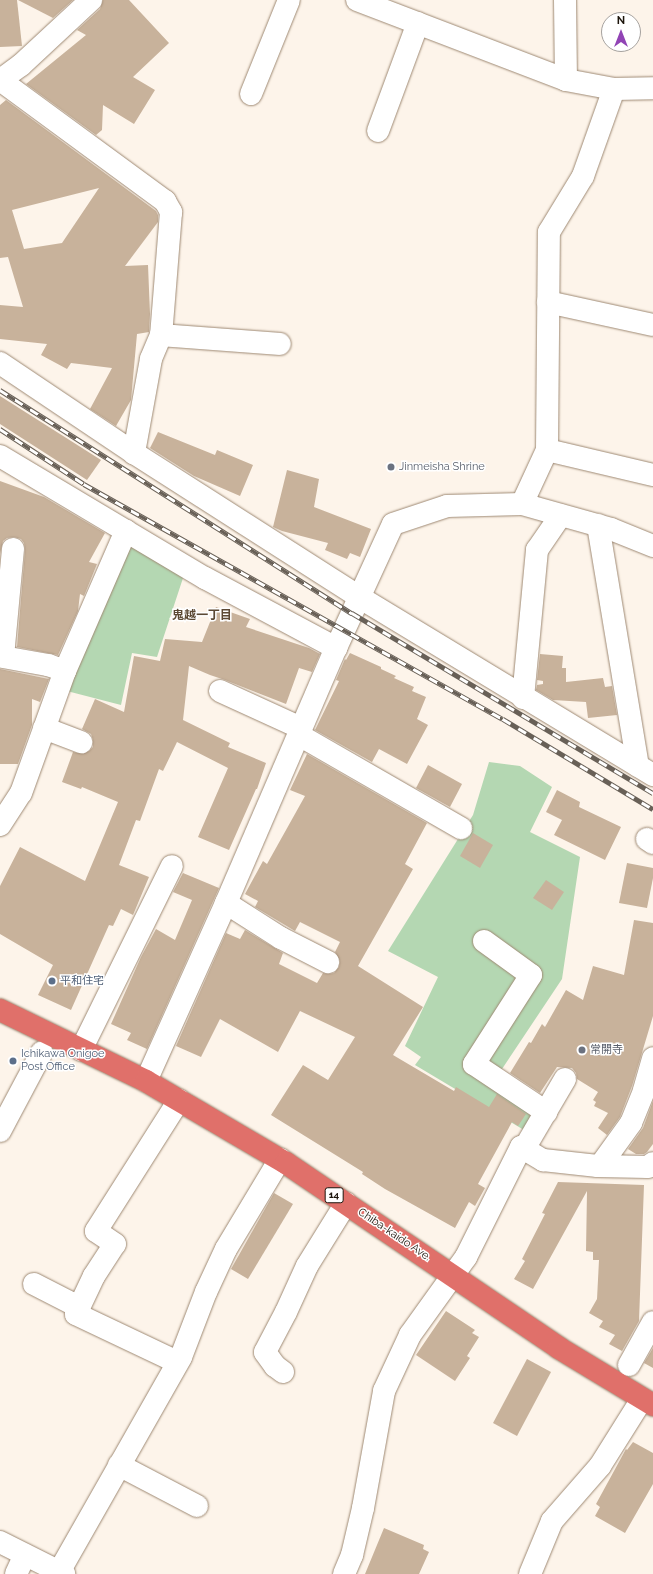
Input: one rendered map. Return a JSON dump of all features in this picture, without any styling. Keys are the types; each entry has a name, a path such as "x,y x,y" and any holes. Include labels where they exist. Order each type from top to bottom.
{"highway":[{"name":"Chiba-kaido Ave.","path":"0,1010 146,1081 280,1159 559,1348 648,1402"}],"street":[{"path":"91,0 21,65 0,80 165,201 171,212 161,334 151,359 134,454"},
{"path":"251,94 289,0"},
{"path":"357,0 566,80 614,89 653,88"},
{"path":"565,0 566,80"},
{"path":"378,132 418,23"},
{"path":"522,504 547,450 549,232 583,176 614,89"},
{"path":"548,302 653,325"},
{"path":"161,334 280,344"},
{"path":"0,364 134,454 359,597 523,698 646,771"},
{"path":"547,450 653,474"},
{"path":"0,456 205,578 336,648"},
{"path":"146,1081 226,903 336,648 394,524 447,506 522,504 598,525 653,546"},
{"path":"523,698 537,550 561,515"},
{"path":"598,525 646,771"},
{"path":"0,825 21,792 65,671 126,531"},
{"path":"13,549 3,657 48,665 65,671"},
{"path":"220,691 300,732 461,828"},
{"path":"44,728 81,742"},
{"path":"81,1050 172,866"},
{"path":"226,903 281,938 328,962"},
{"path":"484,941 531,975 474,1064 546,1112"},
{"path":"0,1131 42,1052"},
{"path":"600,1166 631,1123 644,1090 653,1058"},
{"path":"524,1149 565,1079"},
{"path":"177,1362 76,1314 94,1276 115,1244 96,1231 179,1100"},
{"path":"344,1574 352,1556 363,1508 384,1391 410,1335 466,1257 521,1147 543,1160 600,1166 648,1167 653,1163"},
{"path":"0,1542 62,1573 119,1465 177,1362 226,1249 280,1159"},
{"path":"283,1372 275,1366 265,1352 286,1312 306,1266 346,1203"},
{"path":"34,1284 79,1307"},
{"path":"629,1365 653,1322"},
{"path":"530,1574 552,1521 600,1466 648,1402"},
{"path":"119,1465 197,1506"},
{"path":"16,1574 25,1555"}],"green space":[{"path":"136,545 184,575 157,657 132,653 121,705 63,690 126,547"},
{"path":"489,762 520,766 552,787 530,832 580,857 562,979 498,1075 540,1113 529,1133 415,1065 421,1057 405,1046 438,977 388,951 473,815"}],"building":[{"path":"0,0 17,0 22,46 0,47"},
{"path":"18,0 73,0 53,18"},
{"path":"103,0 129,0 169,43 133,77 155,90 134,124 103,105 102,130 96,135 26,84 86,35 77,30 100,9"},
{"path":"6,100 156,211 158,215 158,222 125,266 148,265 150,314 149,332 137,334 131,400 116,426 90,409 112,368 71,363 67,369 41,355 47,344 0,339 0,305 23,307 8,257 0,258 0,105","holes":["99,188 62,243 24,249 12,210"]},
{"path":"0,396 101,460 87,480 0,424"},
{"path":"158,432 215,455 217,450 253,465 240,496 194,476 150,448"},
{"path":"287,470 319,479 314,507 371,529 360,557 350,553 347,559 325,550 328,543 282,531 273,527"},
{"path":"0,481 44,497 105,533 89,562 97,564 84,596 80,594 78,611 58,655 17,647 25,550 24,543 21,539 14,537 7,538 3,541 0,554"},
{"path":"216,607 250,619 246,627 309,648 320,654 312,672 299,668 286,704 189,666 183,720 230,743 228,747 266,763 257,789 229,850 198,837 228,768 177,742 163,771 159,769 140,821 136,820 119,865 149,877 133,915 121,909 113,926 109,925 71,1010 38,995 53,965 0,934 0,886 20,847 85,881 118,802 82,787 81,789 62,782 73,752 83,754 93,747 91,734 82,729 95,699 124,712 134,656 160,661 165,639 202,642"},
{"path":"350,653 381,667 381,669 396,676 394,678 414,687 412,691 426,697 417,719 428,725 407,764 379,749 372,762 315,730 339,681 336,680 345,659 346,660"},
{"path":"540,654 563,656 562,668 566,668 566,682 603,678 605,687 612,686 617,715 588,718 586,702 553,700 536,690 537,685 543,684 543,681 537,680"},
{"path":"0,669 49,679 40,702 32,699 32,725 18,764 0,764"},
{"path":"307,754 427,823 405,864 413,869 358,966 423,1007 393,1055 454,1091 456,1087 489,1107 497,1094 526,1114 518,1126 512,1122 478,1184 485,1188 475,1206 469,1202 455,1228 385,1189 362,1174 363,1172 271,1115 303,1065 328,1080 355,1037 300,1011 278,1052 220,1019 201,1057 176,1046 226,933 240,939 245,930 283,953 279,964 317,983 323,973 334,973 339,967 340,961 335,952 340,942 300,922 295,931 255,907 258,901 245,894 263,861 267,864 305,796 290,790"},
{"path":"428,765 462,784 450,807 416,788"},
{"path":"557,790 580,802 579,807 621,827 605,860 554,835 562,820 546,812"},
{"path":"473,833 493,845 480,868 460,856"},
{"path":"627,863 653,868 653,878 647,908 619,903"},
{"path":"183,873 219,888 147,1049 127,1040 131,1033 111,1024 141,957 156,929 175,940 192,900 173,892"},
{"path":"546,880 564,892 552,910 533,898"},
{"path":"634,920 653,923 653,1016 632,1086 620,1117 607,1135 598,1128 608,1113 594,1106 596,1102 593,1100 598,1092 577,1079 576,1073 572,1068 557,1067 540,1093 510,1073 542,1024 545,1027 566,990 583,1000 593,966 624,975"},
{"path":"653,1101 653,1144 644,1154 636,1154 628,1149 643,1128"},
{"path":"558,1182 644,1185 639,1321 622,1351 609,1344 615,1335 599,1327 603,1321 589,1313 597,1299 599,1260 593,1260 593,1252 586,1251 587,1191 533,1289 514,1279 525,1261 522,1259 545,1214 542,1213"},
{"path":"274,1193 293,1204 248,1279 231,1269"},
{"path":"446,1311 475,1330 472,1333 479,1337 467,1356 470,1358 455,1381 416,1355"},
{"path":"653,1348 653,1368 644,1363"},
{"path":"527,1359 551,1372 517,1436 493,1423"},
{"path":"633,1442 653,1453 653,1484 625,1533 595,1516 600,1507 596,1504 626,1449 627,1450"},
{"path":"384,1528 424,1545 423,1549 429,1552 419,1574 365,1574"}],"railway":[{"path":"0,390 352,613 653,793"},
{"path":"0,429 84,484 503,719 653,809"}],"place":[{"name":"Jinmeisha Shrine","path":"391,467"},
{"name":"平和住宅","path":"52,981"},
{"name":"常開寺","path":"582,1050"},
{"name":"Ichikawa Onigoe Post Office","path":"13,1061"}],"district":[{"name":"鬼越一丁目","path":"202,616"}]}
